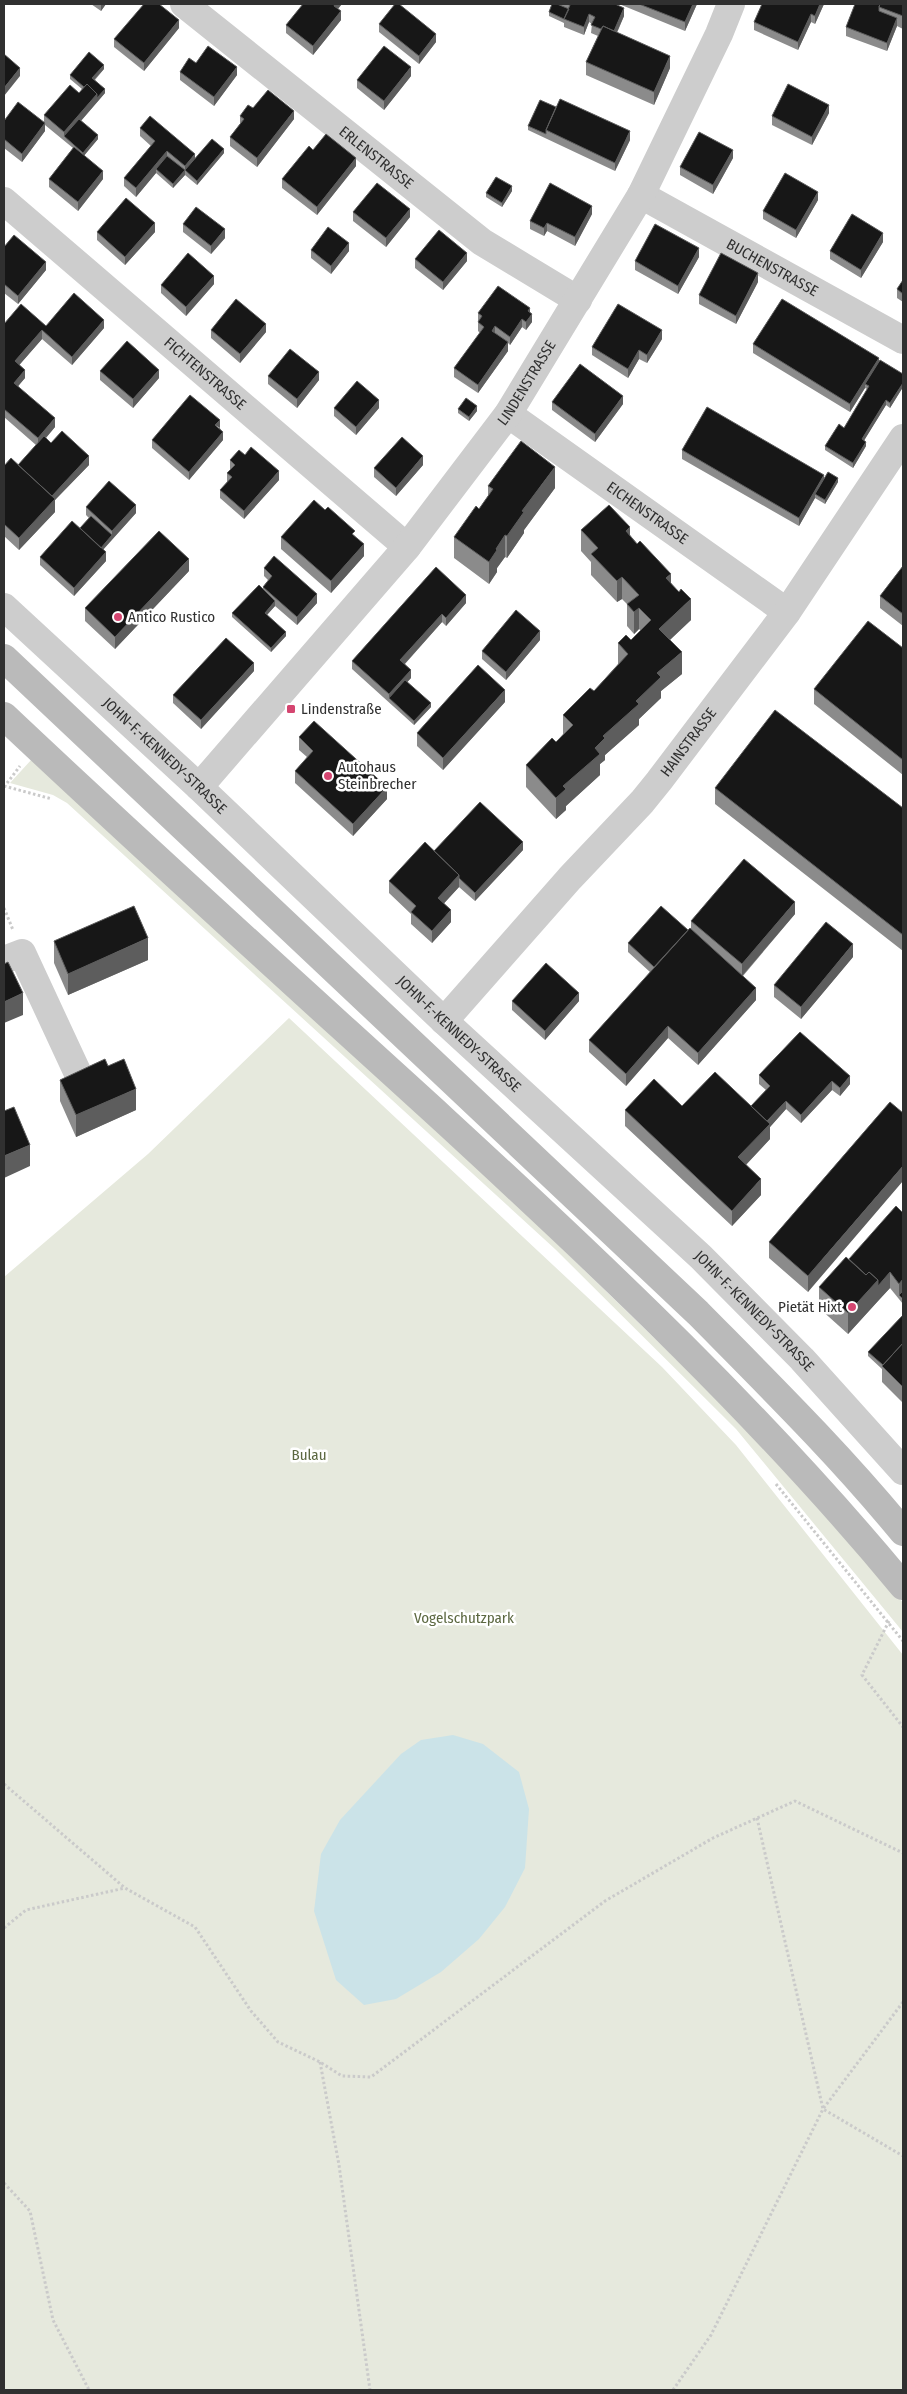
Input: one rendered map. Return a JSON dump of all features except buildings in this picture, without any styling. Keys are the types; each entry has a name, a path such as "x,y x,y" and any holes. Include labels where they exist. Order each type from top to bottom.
{"main road":[{"path":"4,658 698,1313 850,1470 903,1532"},
{"path":"4,716 519,1189 687,1350 783,1448 850,1521 903,1586"}],"street":[{"name":"ERLENSTRASSE","path":"184,4 482,242 578,300"},
{"name":"LINDENSTRASSE","path":"198,787 407,547 508,414 641,195 719,34 731,4"},
{"name":"BUCHENSTRASSE","path":"641,195 903,340"},
{"name":"FICHTENSTRASSE","path":"4,200 407,547"},
{"name":"EICHENSTRASSE","path":"508,414 787,612"},
{"name":"HAINSTRASSE","path":"444,1021 570,878 642,802 787,612 903,438"},
{"name":"JOHN-F.-KENNEDY-STRASSE","path":"4,608 198,787 444,1021 701,1257 802,1359 903,1471"},
{"path":"4,960 22,953 81,1080"}],"path":[{"path":"771,1479 889,1621 903,1641"},
{"path":"889,1621 862,1675 903,1727"},
{"path":"4,1784 125,1888 195,1927 251,2011 278,2042 320,2062 342,2076 371,2077 605,1901 713,1838 795,1801 903,1853"},
{"path":"757,1818 823,2109 903,2156"},
{"path":"4,1928 26,1910 125,1888"},
{"path":"673,2390 711,2335 823,2109 903,2002"},
{"path":"320,2062 340,2165 370,2390"},
{"path":"4,2183 30,2211 53,2320 89,2390"}],"green space":[{"path":"32,759 515,1203 776,1456 843,1529 903,1603 903,1632 736,1429 555,1249 67,803 53,795 10,783"},
{"name":"Bulau","path":"289,1018 662,1367 736,1445 903,1655 903,2390 4,2390 4,1277 148,1154"}],"water":[{"path":"453,1735 483,1744 519,1772 529,1809 525,1868 505,1907 479,1939 441,1972 396,1999 364,2005 336,1980 314,1911 321,1854 340,1820 401,1754 421,1740"}],"place":[{"name":"Antico Rustico","path":"118,617"},
{"name":"Lindenstraße","path":"291,709"},
{"name":"Autohaus Steinbrecher","path":"328,776"},
{"name":"Pietät Hixt","path":"852,1307"}],"park label":[{"name":"Vogelschutzpark","path":"464,1618"}]}
